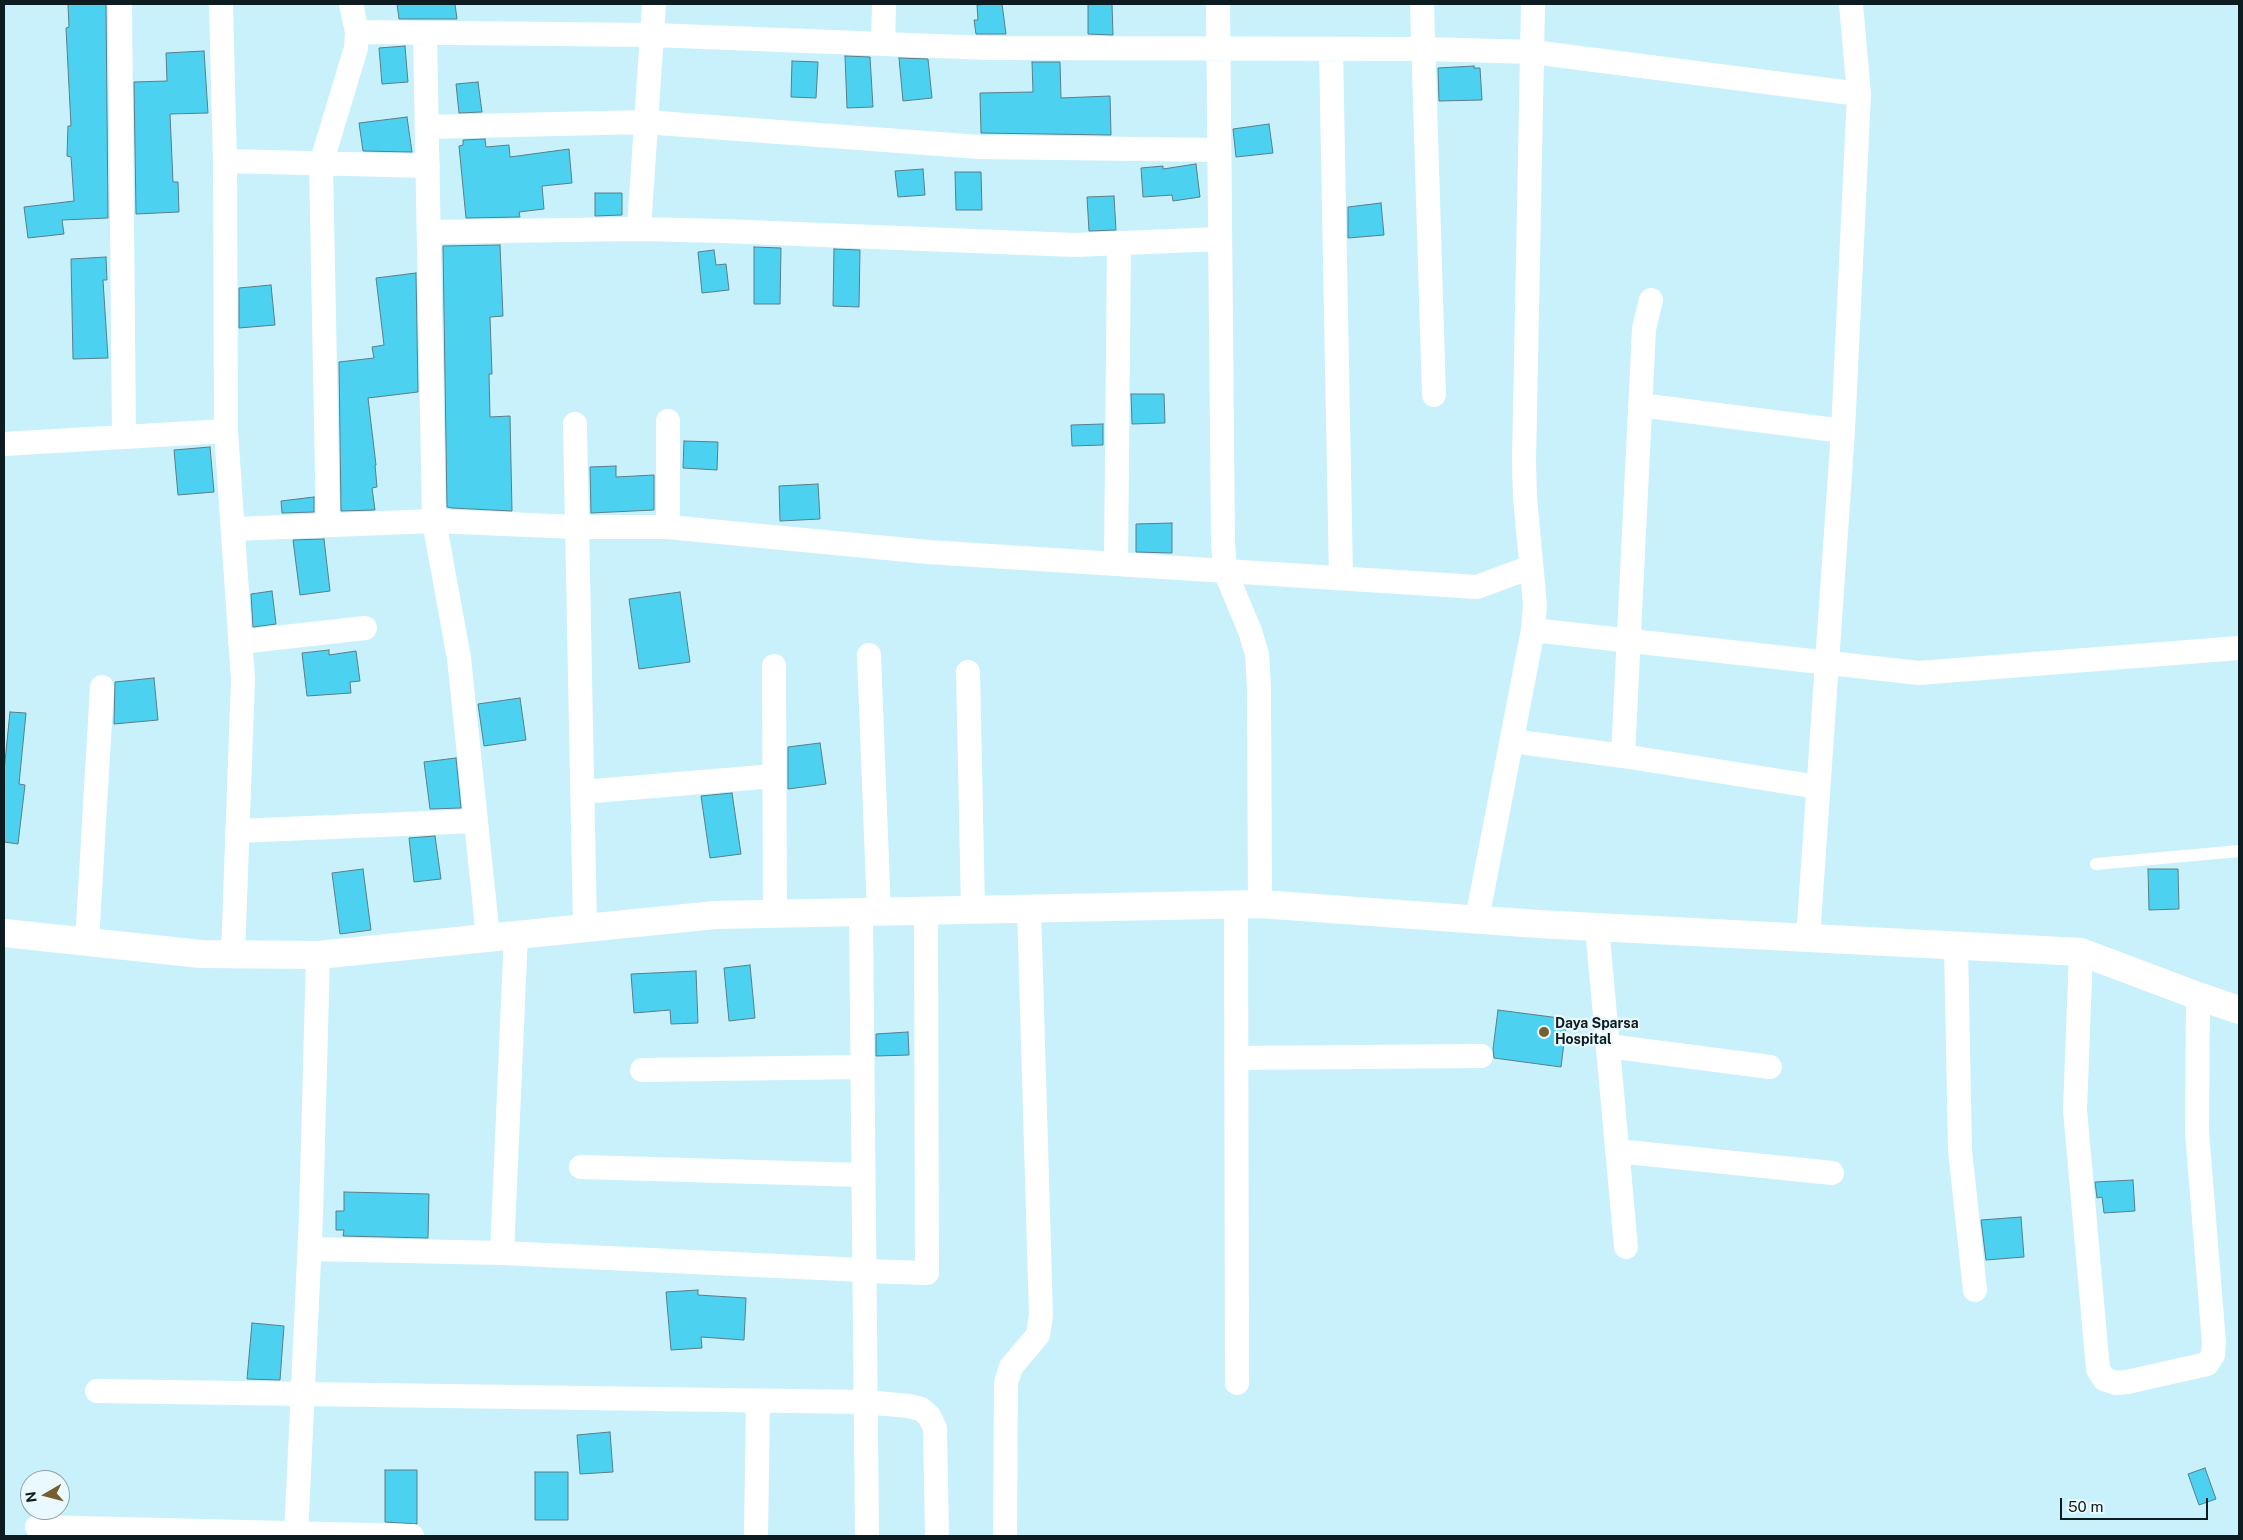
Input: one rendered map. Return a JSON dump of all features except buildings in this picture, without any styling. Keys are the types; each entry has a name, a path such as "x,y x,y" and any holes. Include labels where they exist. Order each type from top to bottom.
{"street":[{"path":"120,4 124,436"},
{"path":"221,4 225,161 226,431 243,679 233,954"},
{"path":"328,525 321,164 356,48 357,32 351,4"},
{"path":"639,229 654,4"},
{"path":"883,44 884,4"},
{"path":"1218,4 1225,571 1250,631 1257,654 1259,689 1248,904 1236,1058 1237,1383"},
{"path":"1422,4 1434,395"},
{"path":"1477,919 1534,630 1535,605 1524,463 1533,4"},
{"path":"1808,938 1843,431 1859,94 1851,4"},
{"path":"357,32 652,35 988,48 1424,49 1533,52 1859,94"},
{"path":"426,33 434,521 459,658 488,936"},
{"path":"1331,50 1341,578"},
{"path":"428,127 645,122 980,147 1219,150"},
{"path":"225,161 428,166"},
{"path":"429,232 639,229 1074,245 1220,239"},
{"path":"1116,564 1119,244"},
{"path":"1623,756 1644,329 1651,300"},
{"path":"1640,405 1843,431"},
{"path":"668,421 668,527"},
{"path":"575,424 585,927"},
{"path":"4,444 226,431"},
{"path":"233,529 434,521 668,527 919,552 1477,587 1531,567"},
{"path":"240,642 365,628"},
{"path":"1534,630 1918,673 2239,648"},
{"path":"867,1536 864,1402 862,1067 870,912 868,655"},
{"path":"774,666 775,914"},
{"path":"968,672 973,909"},
{"path":"87,942 102,687"},
{"path":"1512,741 1623,756 1818,787"},
{"path":"582,792 774,776"},
{"path":"237,831 476,821"},
{"path":"4,934 201,954 318,955 488,936 715,915 1029,907 1248,904 1597,926 2081,952 2239,1010"},
{"path":"1005,1536 1006,1383 1010,1367 1038,1335 1041,1315 1029,907"},
{"path":"310,1249 502,1252 862,1270 863,1272 927,1272 926,911"},
{"path":"1597,926 1626,1247"},
{"path":"502,1252 516,934"},
{"path":"1956,945 1960,1150 1975,1290"},
{"path":"2081,952 2075,1110 2098,1369 2104,1379 2116,1383 2208,1364 2213,1356 2214,1343 2197,1132 2198,996"},
{"path":"296,1535 310,1249 318,955"},
{"path":"1608,1046 1770,1067"},
{"path":"1236,1058 1481,1056"},
{"path":"642,1070 862,1067"},
{"path":"1617,1151 1832,1173"},
{"path":"581,1167 862,1175"},
{"path":"97,1391 758,1400 864,1402 909,1406 922,1409 929,1416 935,1428 937,1533"},
{"path":"756,1536 758,1400"},
{"path":"37,1527 296,1535 412,1536"}],"lane":[{"path":"2096,864 2239,851"}],"place":[{"name":"Daya Sparsa Hospital","path":"1544,1032"}]}
